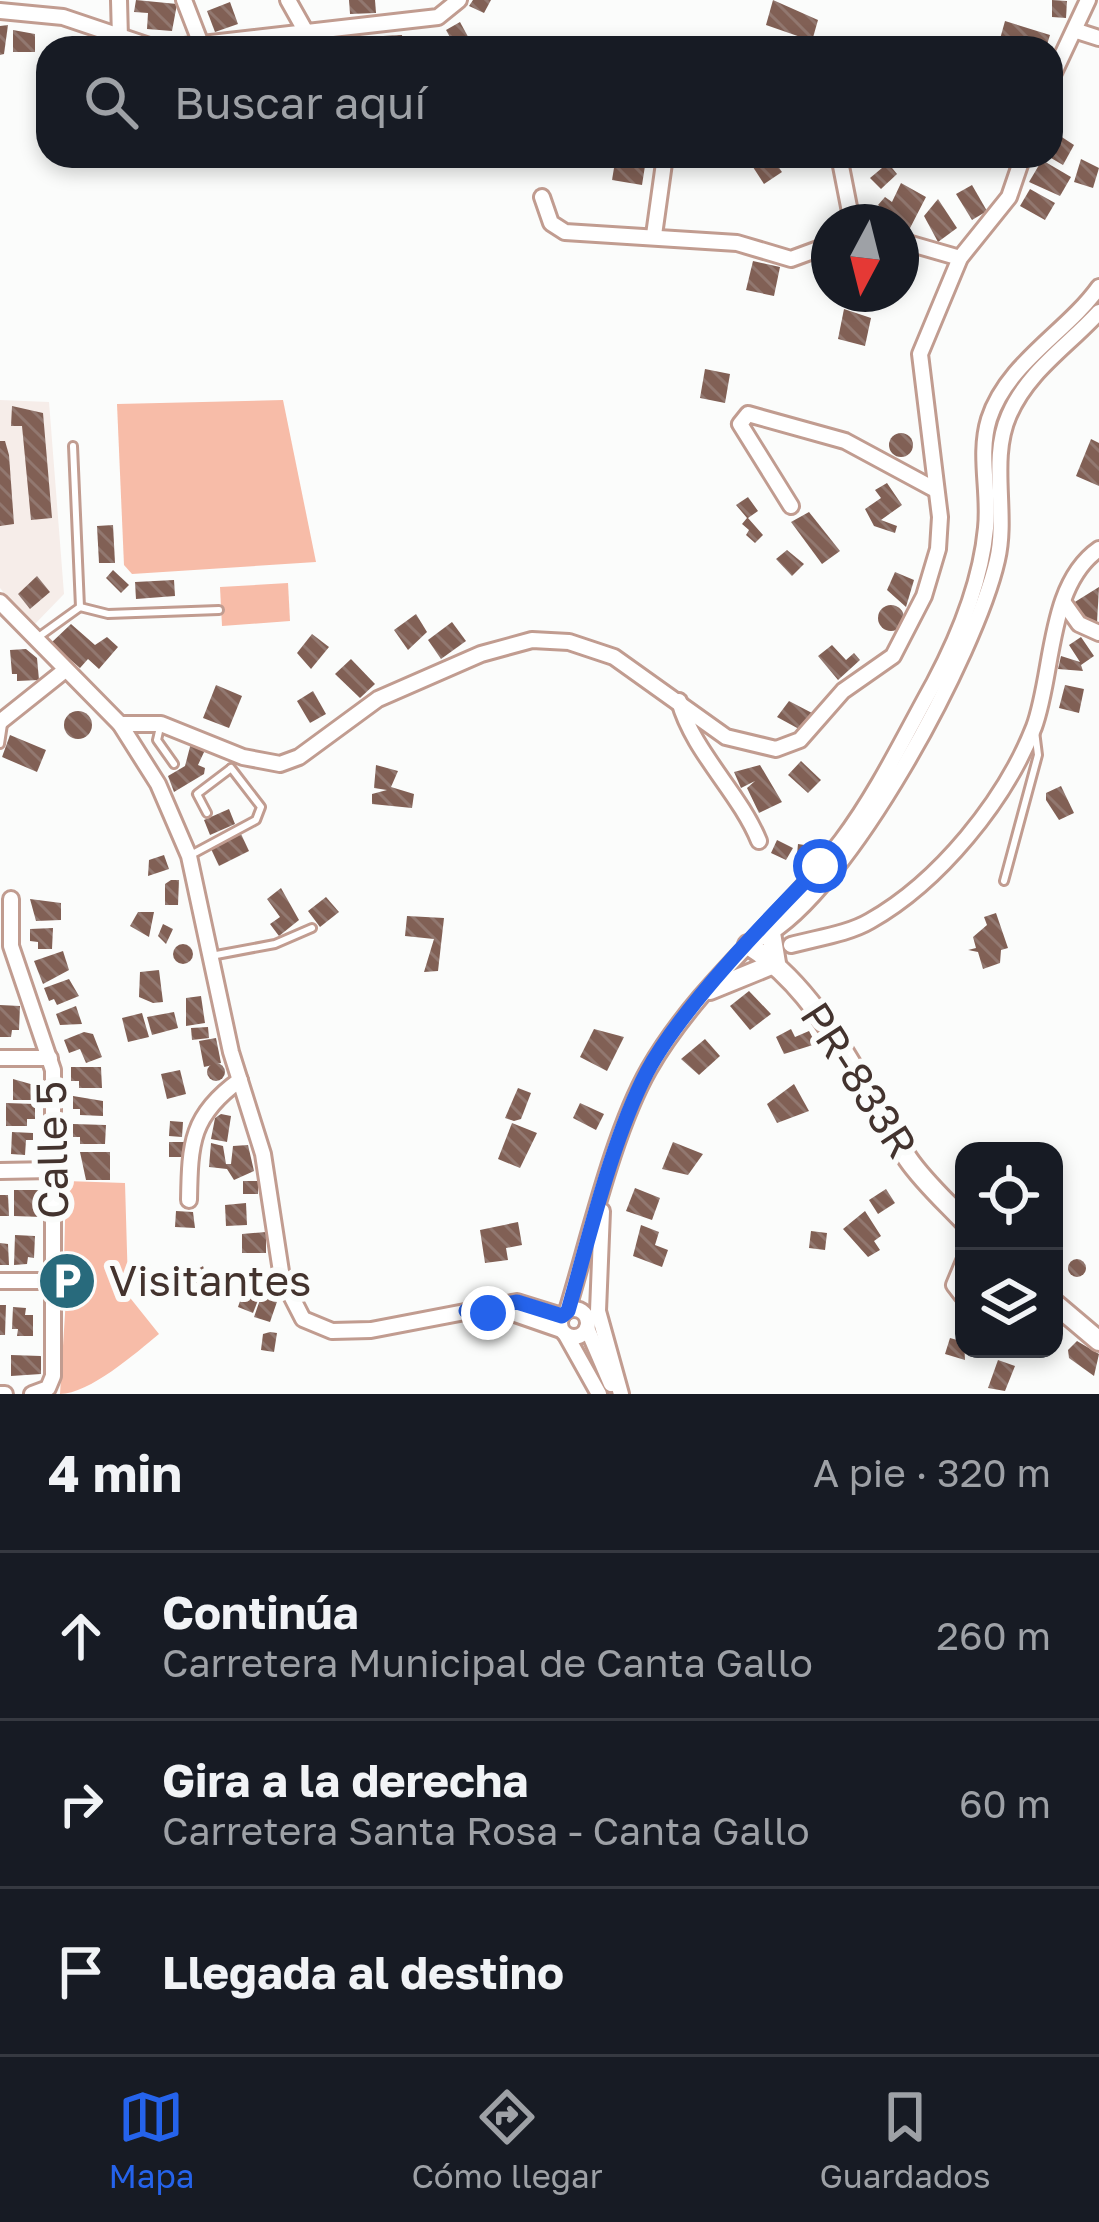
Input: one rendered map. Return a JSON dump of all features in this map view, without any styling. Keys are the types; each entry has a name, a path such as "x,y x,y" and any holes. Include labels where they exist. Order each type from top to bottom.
{"street":[{"path":"119,0 120,36"},
{"path":"184,0 198,36"},
{"path":"288,0 306,32"},
{"path":"271,36 437,17 459,0"},
{"path":"1063,57 1088,0"},
{"path":"0,11 63,17 115,36"},
{"path":"1077,31 1099,38"},
{"path":"655,235 663,168"},
{"path":"841,168 848,204"},
{"path":"120,724 161,724 233,761 280,764 299,758 378,699 481,654 532,640 569,642 614,657 726,737 761,748 789,747 843,691 893,656 913,622 938,549 920,354 960,258 1009,196 1019,168"},
{"path":"542,197 551,223 565,232 737,243 791,260 811,252"},
{"path":"919,246 960,258"},
{"path":"599,1394 564,1323 647,1072 710,990 844,838 937,677 982,551 989,419 1012,377 1099,287"},
{"path":"748,945 771,933 832,871 884,801 951,680 989,591 998,556 1000,454 1011,410 1028,382 1099,312"},
{"path":"791,506 740,424 748,414 845,442 934,489"},
{"path":"791,945 867,924 965,844 1034,728 1064,603 1085,559 1099,549"},
{"path":"0,602 120,724 158,784 190,856 240,1080 263,1154 282,1278 303,1318 332,1331 371,1330 517,1302 564,1323 577,1337 588,1324 602,1205"},
{"path":"1064,603 1079,624 1099,633"},
{"path":"2,721 64,671"},
{"path":"679,701 685,720 741,799 759,841"},
{"name":"Calle 5","path":"11,899 6,946 50,1058 53,1376 48,1388 32,1394"},
{"name":"PR-833R","path":"771,933 776,963"},
{"name":"PR-833R","path":"748,945 776,963 805,995 911,1164 955,1210"},
{"path":"710,990 776,963"},
{"path":"0,1058 50,1058"},
{"path":"189,1200 194,1131 214,1101 240,1080"},
{"path":"0,1171 53,1170"},
{"path":"598,1257 598,1311 619,1394"},
{"path":"0,1281 54,1281"},
{"path":"1063,1311 1099,1341"},
{"path":"564,1323 582,1312 619,1394"}],"lane":[{"path":"73,446 80,607"},
{"path":"34,640 80,607 108,614 219,610"},
{"path":"0,744 2,721"},
{"path":"161,724 157,740 174,764"},
{"path":"1004,881 1038,755 1034,728"},
{"path":"190,856 256,820 261,808 233,761 197,794 207,814"},
{"path":"212,956 275,944 312,928"}],"shaded area":[{"path":"0,400 49,402 64,594 32,627 0,588"},
{"path":"283,400 316,562 132,574 124,565 117,404"},
{"path":"288,583 290,621 222,626 220,587"},
{"path":"66,1181 125,1183 128,1285 123,1289 159,1334 98,1380 60,1394 66,1298 75,1297 77,1265 64,1263"}],"building":[{"path":"136,0 177,4 172,31 147,29 148,13 134,12"},
{"path":"349,0 375,0 376,13 350,14"},
{"path":"473,0 491,0 484,13 469,6"},
{"path":"773,0 818,20 813,36 766,25"},
{"path":"1052,0 1067,1 1066,18 1052,17"},
{"path":"230,2 238,24 215,32 207,11"},
{"path":"1005,21 1050,35 1050,36 1001,36"},
{"path":"460,22 468,36 449,36 446,30"},
{"path":"8,25 4,54 0,55 0,26"},
{"path":"13,30 35,34 35,52 13,52"},
{"path":"1063,138 1074,145 1063,165"},
{"path":"1081,159 1099,168 1093,188 1074,182"},
{"path":"614,168 645,168 642,185 612,180"},
{"path":"754,168 779,168 782,172 764,184"},
{"path":"882,168 892,168 897,174 881,189 870,178"},
{"path":"1037,168 1056,168 1071,177 1060,196 1029,182"},
{"path":"901,183 926,197 919,211 919,204 879,204 885,197 892,202"},
{"path":"972,185 987,211 972,220 956,194"},
{"path":"1030,189 1055,203 1045,220 1020,206"},
{"path":"938,199 957,228 938,242 924,216"},
{"path":"753,261 780,267 774,296 746,290"},
{"path":"843,312 871,318 865,346 838,339"},
{"path":"705,369 730,374 725,403 700,398"},
{"path":"12,406 43,413 52,518 31,520 22,426 11,426"},
{"path":"901,433 913,445 901,457 889,445"},
{"path":"1091,439 1099,443 1099,486 1076,476"},
{"path":"0,441 5,441 9,455 14,524 0,526"},
{"path":"887,483 902,505 881,520 897,526 895,533 874,526 865,509 881,498 875,490"},
{"path":"748,497 758,511 748,518 763,535 755,543 746,535 749,530 742,524 747,518 736,505"},
{"path":"809,512 840,551 822,564 791,522"},
{"path":"113,525 115,563 99,563 97,526"},
{"path":"787,550 804,564 792,576 776,559"},
{"path":"113,570 129,585 121,593 106,578"},
{"path":"895,572 914,580 906,607 887,590"},
{"path":"37,576 50,592 30,609 18,594"},
{"path":"174,580 175,596 136,599 135,582"},
{"path":"1099,587 1097,623 1082,624 1070,605"},
{"path":"891,605 904,618 891,631 878,618"},
{"path":"416,614 427,632 408,650 394,630"},
{"path":"452,622 466,641 441,659 428,640"},
{"path":"71,624 95,645 107,637 118,647 99,669 88,659 80,668 51,643"},
{"path":"312,634 329,647 311,669 297,653"},
{"path":"1081,637 1094,656 1081,665 1083,671 1058,669 1061,656 1080,662 1069,645"},
{"path":"832,645 846,660 854,653 860,660 838,680 818,656"},
{"path":"26,649 37,658 39,680 17,681 17,674 12,674 10,650"},
{"path":"351,659 375,684 360,698 335,674"},
{"path":"216,685 242,696 229,728 203,718"},
{"path":"1065,685 1084,689 1079,713 1059,708"},
{"path":"313,691 326,714 310,723 297,701"},
{"path":"789,701 812,713 799,729 777,717"},
{"path":"78,711 88,715 92,725 88,735 78,739 68,735 64,725 68,715"},
{"path":"10,735 46,750 37,772 2,757"},
{"path":"191,743 205,750 198,765 205,768 204,774 174,792 168,776 185,766"},
{"path":"801,761 821,780 808,793 788,775"},
{"path":"376,765 398,771 391,787 414,794 412,808 372,804 372,794 387,790 374,788"},
{"path":"760,765 782,802 759,813 747,788 755,781 741,788 734,772"},
{"path":"1061,786 1074,813 1059,820 1046,793"},
{"path":"229,809 235,824 210,835 204,820"},
{"path":"241,834 249,851 219,866 211,849"},
{"path":"777,840 793,848 786,860 771,853"},
{"path":"798,844 811,846 810,856 797,854"},
{"path":"164,855 169,869 148,876 149,860"},
{"path":"179,880 178,905 165,905 165,884"},
{"path":"281,888 299,920 279,936 270,924 280,917 267,899"},
{"path":"326,897 339,912 320,927 308,911"},
{"path":"30,899 61,903 61,920 36,921"},
{"path":"138,912 154,912 149,937 130,926"},
{"path":"996,913 1008,948 1001,950 1000,963 983,969 978,952 968,950 976,948 973,937 987,925 984,917"},
{"path":"407,916 444,918 438,971 424,972 434,939 405,936"},
{"path":"163,924 173,929 166,944 158,936"},
{"path":"53,928 52,949 38,949 38,942 30,941 30,929"},
{"path":"183,944 193,954 183,964 173,954"},
{"path":"63,951 69,970 43,984 34,961"},
{"path":"159,970 163,1002 139,997 140,972"},
{"path":"69,979 79,996 57,1005 54,999 49,1001 44,988"},
{"path":"749,991 771,1014 750,1030 730,1006"},
{"path":"201,996 205,1023 186,1026 186,998"},
{"path":"0,1005 20,1006 19,1030 12,1030 11,1037 0,1037"},
{"path":"76,1006 82,1024 60,1025 56,1014"},
{"path":"174,1012 178,1028 152,1035 147,1017"},
{"path":"142,1013 149,1037 128,1042 122,1018"},
{"path":"208,1027 209,1038 192,1040 191,1028"},
{"path":"594,1029 624,1037 607,1071 580,1057"},
{"path":"791,1029 795,1037 809,1031 816,1044 784,1054 776,1037"},
{"path":"84,1032 93,1034 102,1057 86,1063 80,1049 69,1053 64,1040"},
{"path":"216,1038 221,1063 204,1067 199,1041"},
{"path":"705,1039 720,1056 699,1075 681,1059"},
{"path":"216,1063 225,1072 216,1081 207,1072"},
{"path":"71,1067 101,1067 102,1088 79,1088 79,1081 71,1081"},
{"path":"180,1070 186,1094 167,1099 161,1074"},
{"path":"13,1079 34,1085 34,1100 13,1100"},
{"path":"794,1084 809,1111 777,1123 767,1104"},
{"path":"518,1088 531,1093 521,1119 514,1121 505,1118"},
{"path":"73,1096 103,1101 103,1116 80,1115 80,1109 73,1109"},
{"path":"6,1103 35,1104 35,1119 27,1119 27,1126 6,1126"},
{"path":"580,1103 604,1114 596,1130 573,1118"},
{"path":"231,1116 227,1142 211,1139 215,1118"},
{"path":"170,1121 183,1122 182,1137 169,1136"},
{"path":"512,1123 537,1133 520,1168 498,1159"},
{"path":"73,1124 106,1125 105,1144 80,1144 80,1137 73,1137"},
{"path":"12,1132 33,1133 33,1140 26,1140 25,1155 11,1154"},
{"path":"169,1142 188,1142 189,1157 169,1157"},
{"path":"673,1142 703,1154 688,1175 662,1169"},
{"path":"211,1143 223,1146 226,1164 231,1164 233,1146 248,1145 254,1171 234,1180 227,1169 209,1167"},
{"path":"80,1152 110,1152 110,1180 86,1180"},
{"path":"243,1181 258,1181 258,1194 243,1194"},
{"path":"635,1188 660,1198 652,1220 626,1211"},
{"path":"886,1189 895,1203 878,1214 869,1200"},
{"path":"14,1190 42,1190 42,1217 14,1216"},
{"path":"0,1195 8,1195 9,1216 0,1216"},
{"path":"246,1203 247,1225 226,1226 225,1205"},
{"path":"176,1211 193,1212 195,1228 175,1227"},
{"path":"865,1211 881,1236 874,1241 880,1250 868,1257 843,1229"},
{"path":"518,1222 522,1245 506,1248 508,1260 485,1263 480,1230"},
{"path":"641,1225 659,1232 655,1245 668,1250 662,1267 633,1256"},
{"path":"811,1231 827,1233 825,1250 809,1248"},
{"path":"266,1232 266,1253 242,1253 242,1234"},
{"path":"15,1235 35,1236 34,1258 28,1257 27,1264 14,1265"},
{"path":"0,1243 8,1244 9,1265 0,1265"},
{"path":"1077,1259 1086,1268 1077,1277 1068,1268"},
{"path":"203,1266 214,1294 200,1300 196,1289 181,1295 175,1282"},
{"path":"244,1289 260,1295 253,1313 238,1307"},
{"path":"263,1291 279,1296 270,1322 254,1317"},
{"path":"0,1305 6,1305 5,1335 0,1335"},
{"path":"13,1307 26,1308 25,1315 33,1315 33,1336 17,1336 18,1329 12,1329"},
{"path":"277,1333 274,1352 261,1350 263,1334"},
{"path":"950,1338 955,1339 955,1357 945,1354"},
{"path":"1077,1341 1099,1354 1094,1376 1069,1358 1068,1350"},
{"path":"11,1355 41,1356 41,1374 11,1376"},
{"path":"998,1360 1015,1366 1005,1391 988,1388"}],"place":[{"name":"Visitantes","path":"67,1281"}],"route":[{"path":"488,1313 466,1311 508,1302 532,1304 562,1316 568,1311 613,1161 647,1072 674,1031 763,924 820,866"}]}
